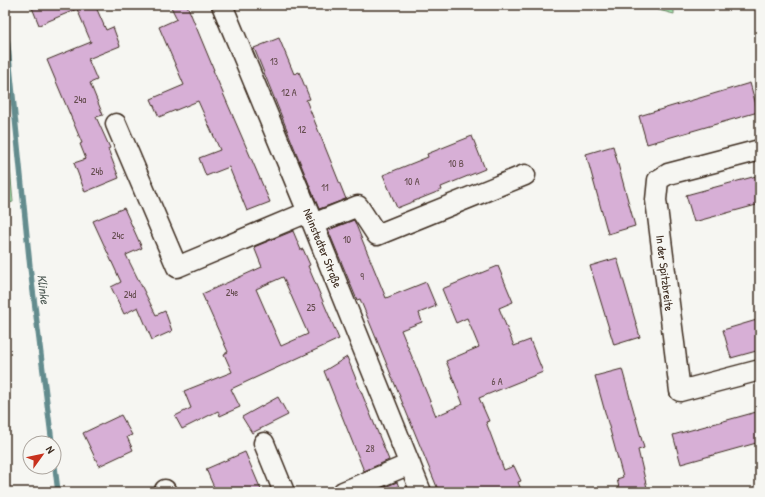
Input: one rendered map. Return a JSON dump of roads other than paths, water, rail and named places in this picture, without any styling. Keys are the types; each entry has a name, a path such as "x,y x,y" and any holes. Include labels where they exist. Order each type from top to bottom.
{"street":[{"name":"Neinstedter Straße","path":"222,5 421,492"},
{"path":"116,124 177,267 310,218 358,206 377,235 525,175"},
{"name":"In der Spitzbreite","path":"760,150 668,174 658,180 656,200 680,391 760,370"},
{"path":"264,443 284,492"},
{"path":"343,492 410,464"}],"waterway":[{"name":"Klinke","path":"5,17 30,267 51,435"},
{"name":"Klinke","path":"56,475 58,492"}]}
